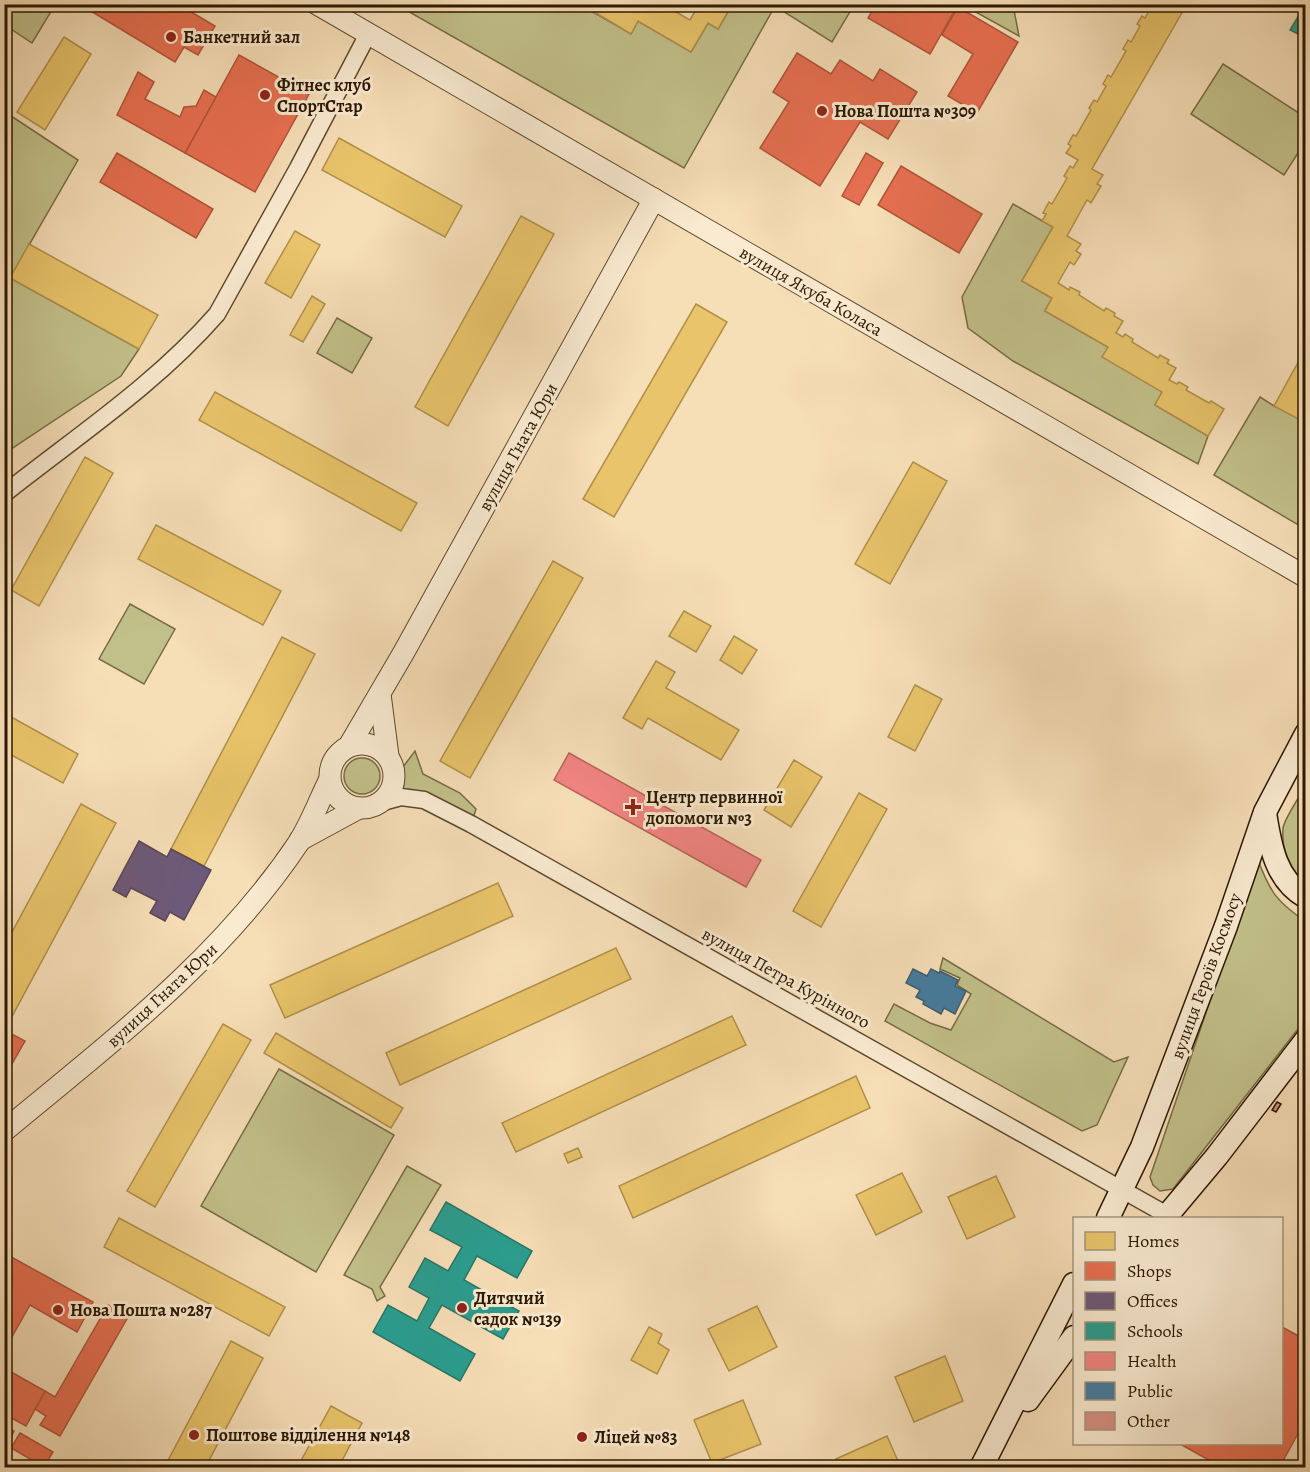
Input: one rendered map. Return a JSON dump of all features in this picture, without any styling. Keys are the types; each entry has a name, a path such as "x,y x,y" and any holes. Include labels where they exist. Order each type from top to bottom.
{"main road":[{"name":"вулиця Героїв Космосу","path":"1109,1217 1143,1148 1265,812 1305,734"},
{"path":"1265,812 1271,848 1280,873 1298,893 1305,897"},
{"path":"1166,1217 1217,1156 1305,1040"},
{"path":"984,1461 1073,1286"},
{"path":"984,1461 1073,1338"}],"street":[{"name":"вулиця Якуба Коласа","path":"317,4 1305,577"},
{"path":"4,494 144,387 217,314 369,34"},
{"name":"вулиця Гната Юри","path":"349,746 654,199"},
{"path":"380,694 388,756"},
{"path":"359,743 380,748 388,756 393,766 394,776 387,796 369,806 348,806 339,800 329,781 329,770 339,752 359,743"},
{"name":"вулиця Гната Юри","path":"4,1131 129,1027 187,975 250,908 300,840 329,781"},
{"name":"вулиця Петра Курінного","path":"369,806 401,797 424,801 471,824 1123,1190 1166,1217"},
{"name":"вулиця Гната Юри","path":"300,840 369,806"}],"shaded area":[{"path":"557,4 563,8 565,5 581,5 631,34 638,21 691,52 708,23 718,29 732,5 854,5 832,42 775,6 684,168 397,5"},
{"path":"4,5 55,5 32,43 5,25"},
{"path":"963,5 1013,5 1019,36"},
{"path":"1223,64 1305,117 1305,142 1284,175 1191,114"},
{"path":"5,112 78,160 10,278 139,349 121,376 5,453"},
{"path":"1013,204 1053,227 1022,281 1052,298 1045,311 1108,347 1162,392 1155,405 1208,436 1198,464 1013,361 968,328 962,297"},
{"path":"337,318 372,338 352,373 317,353"},
{"path":"1260,397 1274,406 1305,418 1305,529 1214,475"},
{"path":"130,604 175,629 144,684 99,659"},
{"path":"415,751 423,774 460,793 476,809 472,822 390,796 397,775"},
{"path":"362,758 375,763 380,776 375,789 362,794 349,789 344,776 349,763"},
{"path":"1305,786 1305,883 1295,872 1285,851 1283,828"},
{"path":"1258,860 1266,880 1281,902 1305,921 1305,1020 1173,1189 1160,1191 1153,1185 1150,1177"},
{"path":"943,958 1114,1062 1128,1057 1097,1125 1082,1131 885,1021 894,1004 930,1023 951,1030 971,994 957,985 960,978 940,969"},
{"path":"279,1069 394,1135 316,1272 201,1206"},
{"path":"407,1166 441,1185 380,1287 385,1296 377,1301 372,1289 344,1275"}],"building: Homes":[{"path":"581,4 639,4 644,8 646,4 669,4 667,7 690,20 697,8 693,6 695,4 732,4 718,29 708,23 691,52 638,21 631,34"},
{"path":"1153,4 1187,4 1092,169 1103,175 1097,184 1101,186 1091,203 1087,200 1067,236 1081,244 1076,251 1081,254 1074,265 1070,262 1058,283 1069,290 1070,287 1080,292 1079,295 1104,311 1106,308 1115,313 1114,316 1123,321 1116,333 1123,337 1125,334 1133,339 1132,342 1158,358 1160,355 1169,360 1167,363 1176,368 1169,380 1177,384 1179,382 1188,387 1186,390 1224,409 1208,436 1155,405 1162,392 1102,357 1108,347 1045,311 1052,298 1022,281 1053,227 1042,221 1046,214 1043,213 1049,202 1052,204 1067,178 1064,176 1070,166 1073,168 1078,160 1066,153 1071,146 1068,144 1073,135 1076,136 1094,100 1097,102 1106,86 1103,84 1108,75 1111,77 1126,51 1123,49 1128,40 1131,42 1140,26 1137,24 1142,16 1145,18"},
{"path":"64,37 91,54 45,130 17,112"},
{"path":"339,138 462,206 445,237 322,170"},
{"path":"521,216 554,234 448,426 415,407"},
{"path":"295,231 320,245 291,298 265,283"},
{"path":"29,244 158,315 139,349 10,278"},
{"path":"312,296 325,304 303,342 290,335"},
{"path":"696,304 727,322 614,517 583,499"},
{"path":"1306,348 1306,418 1304,422 1274,406"},
{"path":"215,392 417,503 401,531 199,420"},
{"path":"85,457 113,473 39,606 11,590"},
{"path":"913,462 947,481 890,584 855,564"},
{"path":"156,525 281,591 263,625 138,559"},
{"path":"553,561 583,578 470,778 440,761"},
{"path":"684,611 711,626 696,652 669,636"},
{"path":"734,636 757,650 742,674 720,660"},
{"path":"282,637 315,654 204,866 171,849"},
{"path":"656,661 675,672 666,688 739,730 721,760 648,718 642,729 623,718"},
{"path":"915,685 942,699 915,751 888,737"},
{"path":"4,713 78,754 63,783 4,751"},
{"path":"794,760 822,777 791,827 764,810"},
{"path":"859,793 887,809 821,927 793,911"},
{"path":"81,804 116,823 8,1024 4,1022 4,947"},
{"path":"498,883 513,916 285,1018 270,985"},
{"path":"616,948 631,979 400,1085 386,1053"},
{"path":"732,1016 746,1045 516,1152 502,1123"},
{"path":"223,1024 251,1040 155,1207 127,1191"},
{"path":"276,1033 403,1108 391,1128 264,1053"},
{"path":"856,1076 870,1108 633,1218 619,1186"},
{"path":"578,1148 582,1157 568,1163 564,1154"},
{"path":"902,1173 922,1212 876,1235 856,1195"},
{"path":"996,1176 1015,1217 967,1239 948,1197"},
{"path":"119,1218 285,1307 269,1336 104,1247"},
{"path":"757,1306 777,1347 729,1371 708,1329"},
{"path":"649,1327 662,1334 658,1343 669,1350 657,1374 631,1360"},
{"path":"231,1341 263,1358 205,1468 164,1468"},
{"path":"945,1356 963,1401 914,1422 895,1377"},
{"path":"743,1400 761,1444 712,1463 694,1420"},
{"path":"331,1406 362,1423 338,1468 297,1468"},
{"path":"887,1436 901,1468 840,1468 836,1459"}],"building: Shops":[{"name":"Банкетний зал","path":"79,4 178,4 215,26 198,55 184,47 175,62"},
{"path":"876,4 949,4 956,8 930,54 868,18"},
{"path":"958,7 1018,42 977,113 948,96 973,54 942,35"},
{"path":"797,53 831,74 840,60 873,81 880,69 917,92 888,139 860,122 820,186 760,148 789,102 773,92"},
{"path":"239,55 309,94 255,192 185,153"},
{"path":"138,72 154,82 145,99 180,117 184,107 196,106 204,90 216,97 185,153 117,115"},
{"path":"117,153 213,209 196,238 100,182"},
{"path":"866,153 883,163 859,205 842,196"},
{"path":"901,166 982,214 959,253 878,205"},
{"path":"4,1030 25,1041 4,1078"},
{"path":"4,1253 93,1302 77,1332 30,1305 4,1351"},
{"path":"108,1305 128,1317 60,1436 40,1425 46,1416 35,1409 45,1391 55,1397"},
{"path":"1283,1328 1306,1340 1306,1419 1279,1468 1223,1468 1182,1445 1283,1445"},
{"path":"4,1368 45,1391 26,1426 4,1414"},
{"path":"4,1426 14,1431 6,1448 4,1447"},
{"path":"20,1433 53,1452 44,1467 11,1448"}],"building: Offices":[{"path":"139,841 167,857 171,849 211,870 184,920 170,912 165,921 150,913 157,901 131,888 126,897 113,890"}],"building: Schools":[{"path":"1299,15 1306,19 1306,38 1290,30"},
{"path":"446,1202 532,1251 517,1278 477,1256 464,1280 519,1311 503,1339 442,1305 429,1328 475,1354 460,1381 373,1332 388,1305 417,1321 429,1298 409,1287 425,1258 448,1271 462,1247 430,1230"}],"building: Health":[{"name":"Центр первинної допомоги №3","path":"569,753 761,860 746,887 554,780"}],"building: Public":[{"path":"913,969 927,976 931,969 939,973 940,971 958,980 955,986 966,991 955,1014 944,1008 941,1014 923,1004 924,1001 916,997 920,990 906,983"}],"building: Other":[{"path":"1277,1102 1281,1104 1276,1112 1272,1110"}],"place":[{"name":"Банкетний зал","path":"171,37"},
{"name":"Фітнес клуб СпортСтар","path":"265,95"},
{"name":"Нова Пошта №309","path":"822,111"},
{"name":"Центр первинної допомоги №3","path":"633,807"},
{"name":"Дитячий садок №139","path":"462,1308"},
{"name":"Нова Пошта №287","path":"58,1310"},
{"name":"Поштове відділення №148","path":"194,1435"},
{"name":"Ліцей №83","path":"582,1437"}]}
